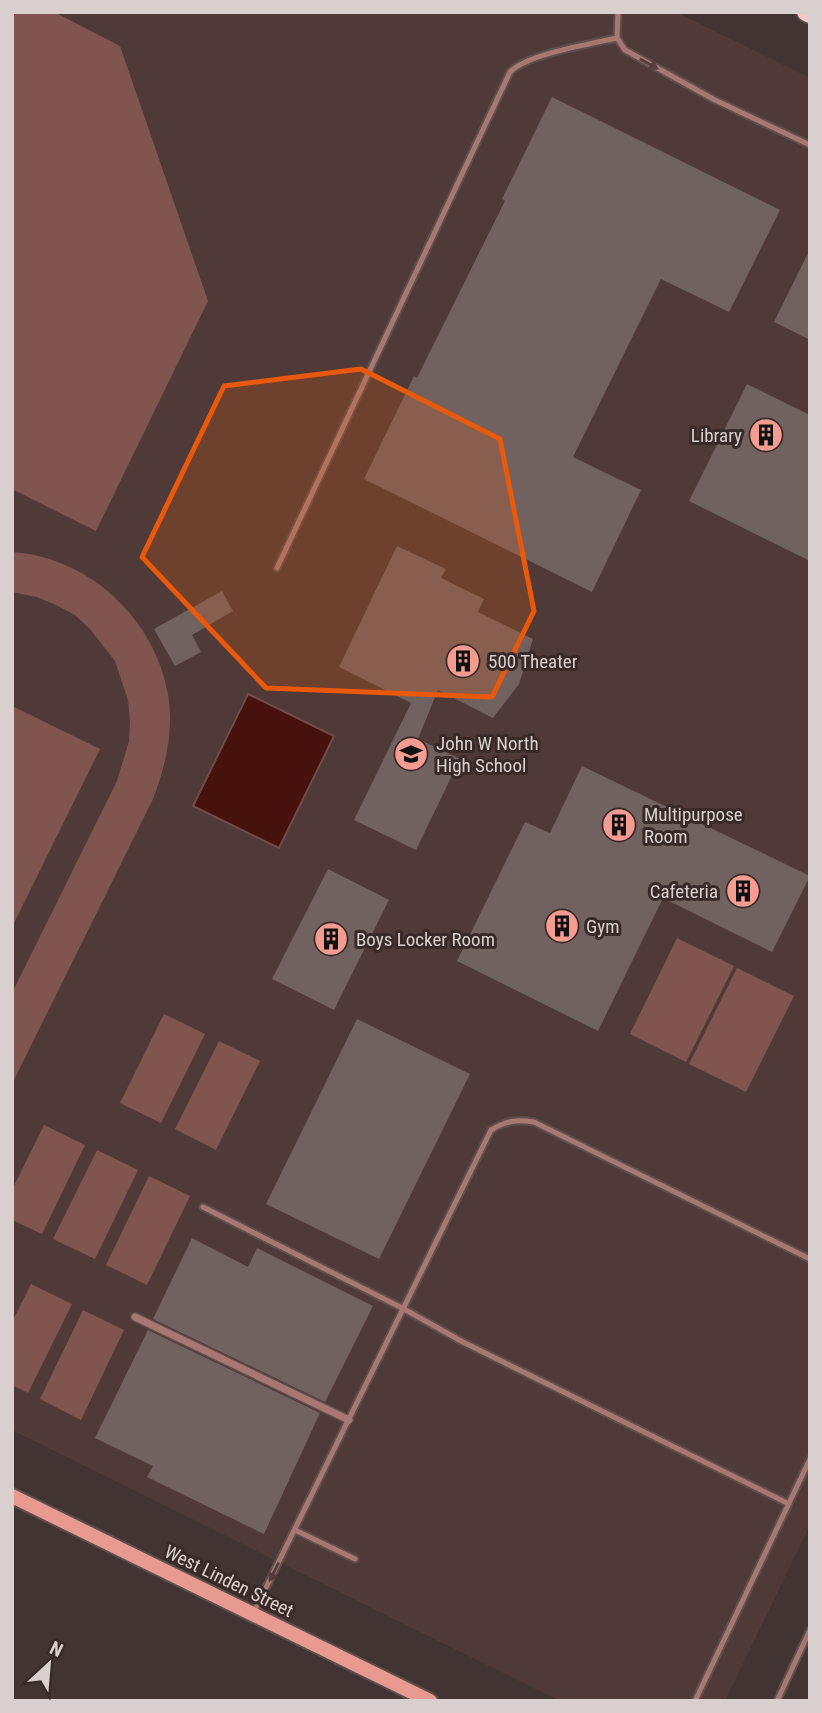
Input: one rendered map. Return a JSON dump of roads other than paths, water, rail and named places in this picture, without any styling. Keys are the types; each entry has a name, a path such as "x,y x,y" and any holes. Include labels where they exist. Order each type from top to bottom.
{"main road":[{"name":"West Linden Street","path":"12,1496 430,1701"}],"street":[{"path":"135,1317 349,1420"}],"lane":[{"path":"618,12 617,38 625,50 713,99 810,145"},
{"path":"276,568 510,72 516,66 555,53 617,38"},
{"path":"252,1614 491,1130 505,1122 519,1119 534,1122 810,1259"},
{"path":"203,1207 463,1342 789,1504"},
{"path":"695,1701 810,1459"},
{"path":"295,1530 355,1559"},
{"path":"776,1701 810,1630"}],"place":[{"name":"Library","path":"766,435"},
{"name":"500 Theater","path":"463,661"},
{"name":"John W North High School","path":"411,754"},
{"name":"Multipurpose Room","path":"619,825"},
{"name":"Cafeteria","path":"743,891"},
{"name":"Gym","path":"562,926"},
{"name":"Boys Locker Room","path":"331,939"}]}
